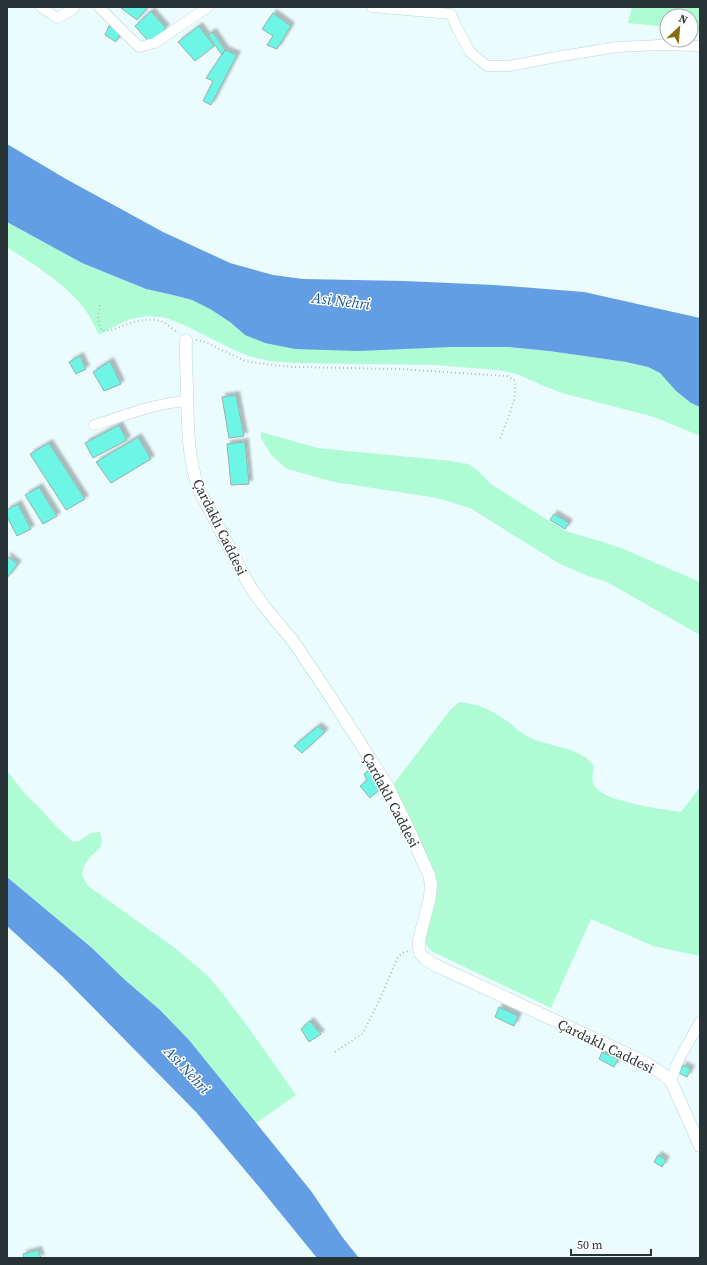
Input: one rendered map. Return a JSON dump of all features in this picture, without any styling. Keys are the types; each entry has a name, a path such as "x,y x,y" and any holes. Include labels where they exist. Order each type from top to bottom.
{"street":[{"path":"41,7 56,18 75,7"},
{"path":"99,7 139,46 155,43 208,7"},
{"path":"372,7 451,10 457,28 470,52 487,66 509,66 616,47 660,45 700,46"},
{"name":"Çardaklı Caddesi","path":"186,340 185,357 190,456 194,476 199,490 249,585 293,641 384,781 409,830 429,875 431,884 430,897 419,940 420,953 435,965 646,1063 660,1072 671,1081 700,1146"},
{"path":"94,425 158,405 187,401"},
{"path":"671,1081 678,1061 700,1022"}],"path":[{"path":"100,305 98,325 102,331 109,331 137,322 153,320 163,322 186,340 199,340 205,342 245,361 295,367 399,369 507,376 514,380 516,385 512,405 500,439"},
{"path":"335,1052 363,1033 380,999 397,959 402,953 419,948"}],"green space":[{"path":"632,7 700,7 700,31 699,8 659,8 659,26 628,23"},
{"path":"7,222 82,263 146,289 192,300 210,309 230,322 245,335 451,347 508,347 549,351 626,362 648,367 660,373 676,391 691,403 700,407 700,436 654,417 562,393 517,374 498,370 434,365 296,363 269,361 249,356 234,350 184,325 166,318 148,316 131,319 99,335 81,304 62,285 7,247"},
{"path":"261,432 318,448 468,464 476,469 491,484 566,531 621,548 700,582 700,635 607,582 560,564 470,508 437,498 334,482 287,469 271,455 261,438"},
{"path":"459,702 480,706 498,715 516,729 535,740 572,750 588,759 594,766 592,778 594,785 599,791 608,796 633,804 681,812 700,787 700,956 653,946 591,919 551,1008 431,951 426,944 426,935 435,897 392,786 451,709"},
{"path":"7,771 27,796 73,842 79,841 91,833 100,832 102,842 100,848 89,858 84,866 82,875 88,886 175,948 208,976 248,1027 296,1095 256,1123 189,1040 160,1010 125,980 92,948 7,877"}],"water":[{"name":"Asi Nehri","path":"7,144 66,179 163,232 230,263 273,275 303,279 494,285 584,292 700,318 700,407 691,403 676,391 660,373 648,367 626,362 549,351 508,347 451,347 358,351 295,349 265,343 245,335 230,322 210,309 192,300 146,289 82,263 7,222"},
{"name":"Asi Nehri","path":"7,877 92,948 125,980 160,1010 189,1040 311,1191 343,1238 359,1258 317,1258 196,1112 63,977 7,926"}],"building":[{"path":"148,7 137,20 121,8"},
{"path":"151,11 166,28 155,40 148,41 135,26"},
{"path":"273,13 291,26 277,49 267,45 273,36 262,29"},
{"path":"109,26 121,33 116,42 105,35"},
{"path":"199,26 214,46 195,61 178,42"},
{"path":"213,32 225,50 222,55 208,35"},
{"path":"225,50 237,55 211,105 203,101 213,81 206,78"},
{"path":"80,356 86,369 76,374 69,362"},
{"path":"110,361 121,384 104,391 93,372"},
{"path":"236,395 244,436 229,438 222,397"},
{"path":"119,425 127,440 93,458 85,443"},
{"path":"138,437 151,459 111,483 96,462"},
{"path":"245,442 249,484 231,485 227,444"},
{"path":"49,443 85,499 66,510 30,454"},
{"path":"39,487 57,516 43,524 25,495"},
{"path":"18,504 31,529 17,536 7,517 7,510"},
{"path":"554,514 569,523 565,529 550,520"},
{"path":"7,556 18,564 7,578"},
{"path":"318,726 325,732 302,753 294,746"},
{"path":"371,769 382,781 378,785 381,788 370,798 360,786 367,781 364,774"},
{"path":"499,1007 518,1016 514,1026 495,1017"},
{"path":"310,1021 321,1034 309,1042 301,1029"},
{"path":"602,1052 618,1059 614,1067 599,1059"},
{"path":"683,1065 691,1069 687,1077 679,1073"},
{"path":"658,1155 666,1160 662,1167 654,1162"},
{"path":"38,1250 41,1258 24,1258 23,1254"}]}
